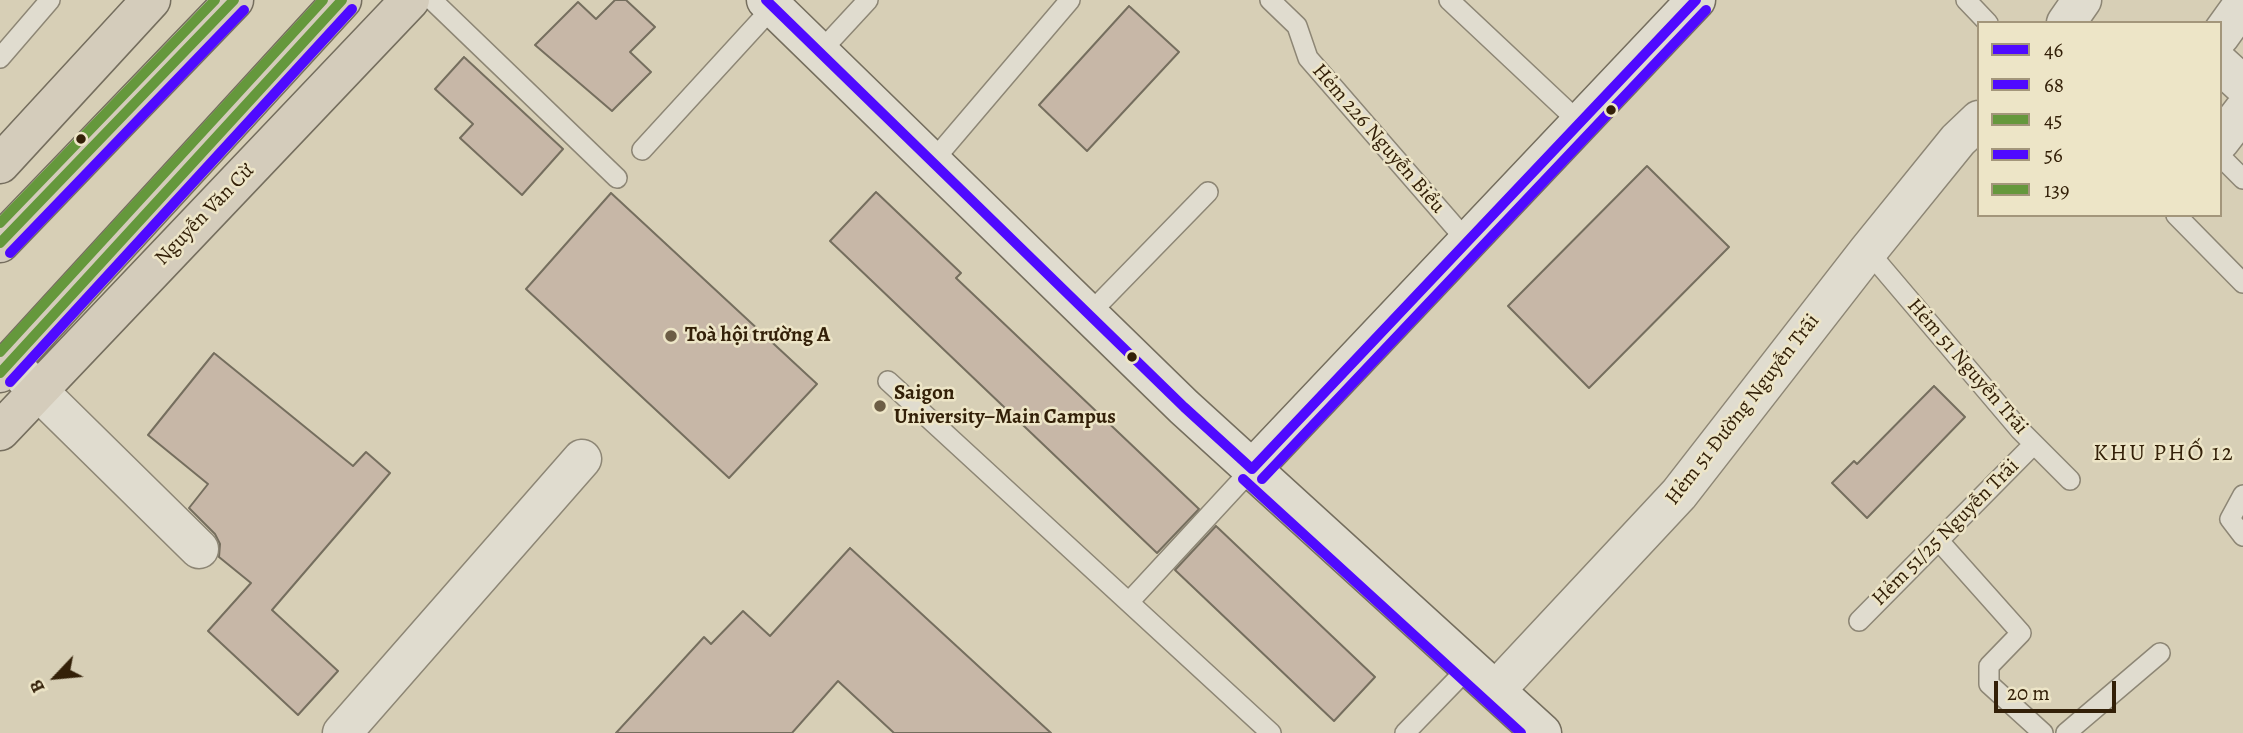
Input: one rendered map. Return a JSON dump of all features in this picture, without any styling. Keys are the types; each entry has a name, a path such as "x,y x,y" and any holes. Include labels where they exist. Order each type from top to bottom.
{"main road":[{"path":"0,164 151,0"},
{"path":"0,243 233,0"},
{"name":"Nguyễn Văn Cừ","path":"5,368 342,0"},
{"name":"Nguyễn Văn Cừ","path":"0,431 410,0"},
{"path":"1252,469 1696,0"},
{"path":"2067,21 2082,0"},
{"path":"770,3 1252,469 1542,733"},
{"path":"2222,33 2243,4"},
{"path":"2222,66 2243,85"},
{"path":"2222,138 2243,111"},
{"name":"Hẻm 51 Đường Nguyễn Trãi","path":"1482,679 1679,494 1868,251 1958,140 1977,122"},
{"path":"5,368 38,391 199,549"},
{"path":"342,733 582,458"}],"lane":[{"path":"0,58 50,0"},
{"path":"432,0 617,178"},
{"path":"819,53 868,0"},
{"path":"932,162 1070,0"},
{"name":"Hẻm 226 Nguyễn Biểu","path":"1270,0 1297,26 1308,58 1467,242"},
{"path":"1449,0 1580,123"},
{"path":"1966,0 1986,21"},
{"path":"642,150 770,3"},
{"path":"2222,158 2243,179"},
{"path":"1089,314 1208,192"},
{"path":"2178,217 2243,283"},
{"name":"Hẻm 51 Nguyễn Trãi","path":"1868,251 2033,445 2070,480"},
{"path":"888,381 1271,733"},
{"name":"Hẻm 51/25 Nguyễn Trãi","path":"1859,621 2033,445"},
{"path":"1129,602 1252,469"},
{"path":"2243,495 2230,519 2243,536"},
{"path":"1939,541 2021,633 1989,666 1989,684 2043,733"},
{"path":"2066,733 2160,653"},
{"path":"1405,733 1482,679"}],"building":[{"path":"615,0 626,0 655,27 630,52 651,72 612,111 535,45 578,2 596,19"},
{"path":"1129,6 1179,52 1087,151 1039,105"},
{"path":"464,57 563,149 522,195 460,138 473,124 435,89"},
{"path":"1647,166 1729,247 1589,388 1508,306"},
{"path":"876,192 961,273 956,278 1199,509 1157,553 830,241"},
{"name":"Toà hội trường A","path":"611,193 817,384 729,478 526,289"},
{"path":"214,353 353,466 366,452 390,473 272,610 338,671 298,715 208,631 251,583 219,557 220,544 215,534 189,508 208,484 148,435"},
{"path":"1934,386 1965,417 1867,518 1832,483 1854,461 1857,464"},
{"path":"1216,526 1375,677 1334,721 1175,570"},
{"path":"850,548 1051,733 894,733 838,681 792,733 616,733 704,637 711,644 743,611 770,636"}],"transit line":[{"name":"139","path":"0,223 215,0"},
{"name":"45","path":"0,243 234,0"},
{"name":"139","path":"0,352 323,0"},
{"name":"45","path":"0,373 342,0"},
{"name":"46","path":"766,0 1184,407 1252,469"},
{"name":"46","path":"1252,469 1696,0"},
{"name":"56","path":"10,382 352,9"},
{"name":"56","path":"10,253 244,10"},
{"name":"68","path":"1262,479 1706,10"},
{"name":"68","path":"1243,479 1521,733"}],"place":[{"name":"Toà hội trường A","path":"671,336"},
{"name":"Saigon University–Main Campus","path":"880,406"}],"district":[{"name":"KHU PHỐ 12","path":"2164,454"}]}
